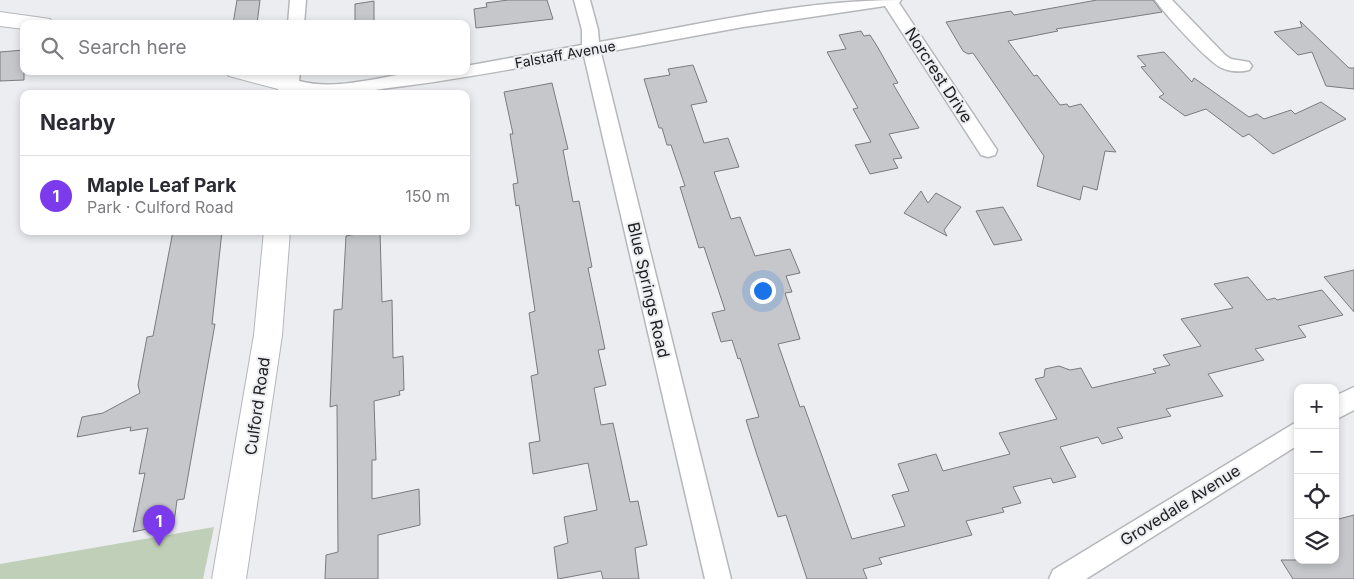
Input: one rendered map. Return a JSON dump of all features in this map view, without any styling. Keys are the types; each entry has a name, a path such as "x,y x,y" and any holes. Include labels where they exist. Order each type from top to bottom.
{"street":[{"path":"296,20 298,0"},
{"name":"Blue Springs Road","path":"582,0 590,30 591,48 718,579"},
{"name":"Falstaff Avenue","path":"470,71 591,48 891,0"},
{"name":"Norcrest Drive","path":"891,0 988,150"},
{"path":"1163,0 1219,60 1227,64 1243,66"},
{"path":"0,19 20,21"},
{"name":"Falstaff Avenue","path":"255,75 312,90 355,87 443,75"},
{"name":"Culford Road","path":"229,579 268,335 277,235"},
{"path":"1339,407 1354,398"},
{"name":"Grovedale Avenue","path":"1062,579 1294,434"}],"green space":[{"path":"214,527 203,579 0,579 0,564"}],"building":[{"path":"237,0 260,0 258,20 234,20"},
{"path":"508,0 547,0 553,19 476,28 474,9 487,7 486,3"},
{"path":"1097,0 1153,0 1162,12 1056,29 1058,31 1008,41 1034,76 1037,75 1060,105 1067,104 1069,107 1081,104 1116,152 1105,151 1097,190 1083,186 1080,200 1037,186 1044,156 973,53 968,54 963,51 946,22 1011,11 1014,15"},
{"path":"374,1 374,20 355,20 355,4"},
{"path":"1300,21 1349,68 1354,68 1354,89 1326,86 1312,52 1298,55 1274,32 1302,27"},
{"path":"861,31 864,36 870,35 877,46 898,83 893,84 919,128 889,134 902,158 893,159 898,168 870,174 855,145 871,142 853,109 858,108 827,52 846,49 839,35"},
{"path":"20,50 20,75 24,75 24,80 0,81 0,52"},
{"path":"1164,52 1192,82 1194,78 1249,117 1257,114 1264,119 1291,110 1295,114 1321,102 1346,119 1273,154 1249,134 1243,137 1206,109 1185,116 1159,97 1164,94 1141,67 1146,66 1137,56"},
{"path":"693,65 707,102 691,105 704,143 728,138 739,167 714,172 731,219 740,217 755,256 790,249 800,273 786,276 792,292 785,293 800,339 778,344 800,407 804,406 852,539 905,526 892,495 909,491 898,464 936,454 943,471 1010,454 999,433 1057,419 1035,379 1044,377 1045,369 1059,366 1070,370 1081,368 1092,388 1156,373 1153,369 1170,365 1163,355 1201,346 1181,319 1233,308 1214,284 1248,277 1267,300 1275,298 1277,300 1322,290 1343,315 1298,326 1306,337 1255,349 1264,360 1208,374 1223,396 1166,409 1171,416 1117,428 1123,438 1102,444 1098,437 1060,447 1076,477 1053,483 1051,478 1013,487 1021,503 1002,508 1004,512 966,521 972,535 879,558 882,564 863,569 867,579 807,579 786,515 778,517 757,455 746,420 759,417 740,358 738,359 732,340 721,342 712,313 725,310 704,247 699,248 680,187 685,186 671,145 667,145 662,128 659,128 644,79 670,75 668,69"},
{"path":"552,83 568,149 563,150 573,202 579,201 592,267 588,268 605,349 598,350 606,385 594,388 601,425 613,423 630,502 638,501 647,545 635,548 639,579 603,579 601,571 558,579 554,547 568,543 564,517 597,510 588,463 533,474 529,443 540,441 531,376 538,374 529,313 535,311 519,205 516,206 513,184 518,183 510,134 513,134 504,92"},
{"path":"921,191 928,203 936,193 961,207 944,230 947,236 904,213"},
{"path":"1003,207 1022,240 994,245 976,211"},
{"path":"172,235 222,235 212,324 215,324 184,499 177,500 174,523 133,532 145,473 139,474 148,428 130,431 131,427 77,437 82,417 103,413 140,393 138,385 147,337 153,336"},
{"path":"380,235 382,302 392,300 393,358 403,356 404,390 399,391 400,395 374,401 376,460 372,460 372,499 419,489 420,525 378,535 378,579 325,579 326,555 338,552 337,405 330,407 334,310 342,309 346,236"},
{"path":"1354,270 1354,312 1324,277"},
{"path":"1354,515 1354,579 1293,579 1281,560 1294,560 1294,564 1339,564 1339,519"}],"place":[{"name":"Maple Leaf Park","path":"159,546"}]}
